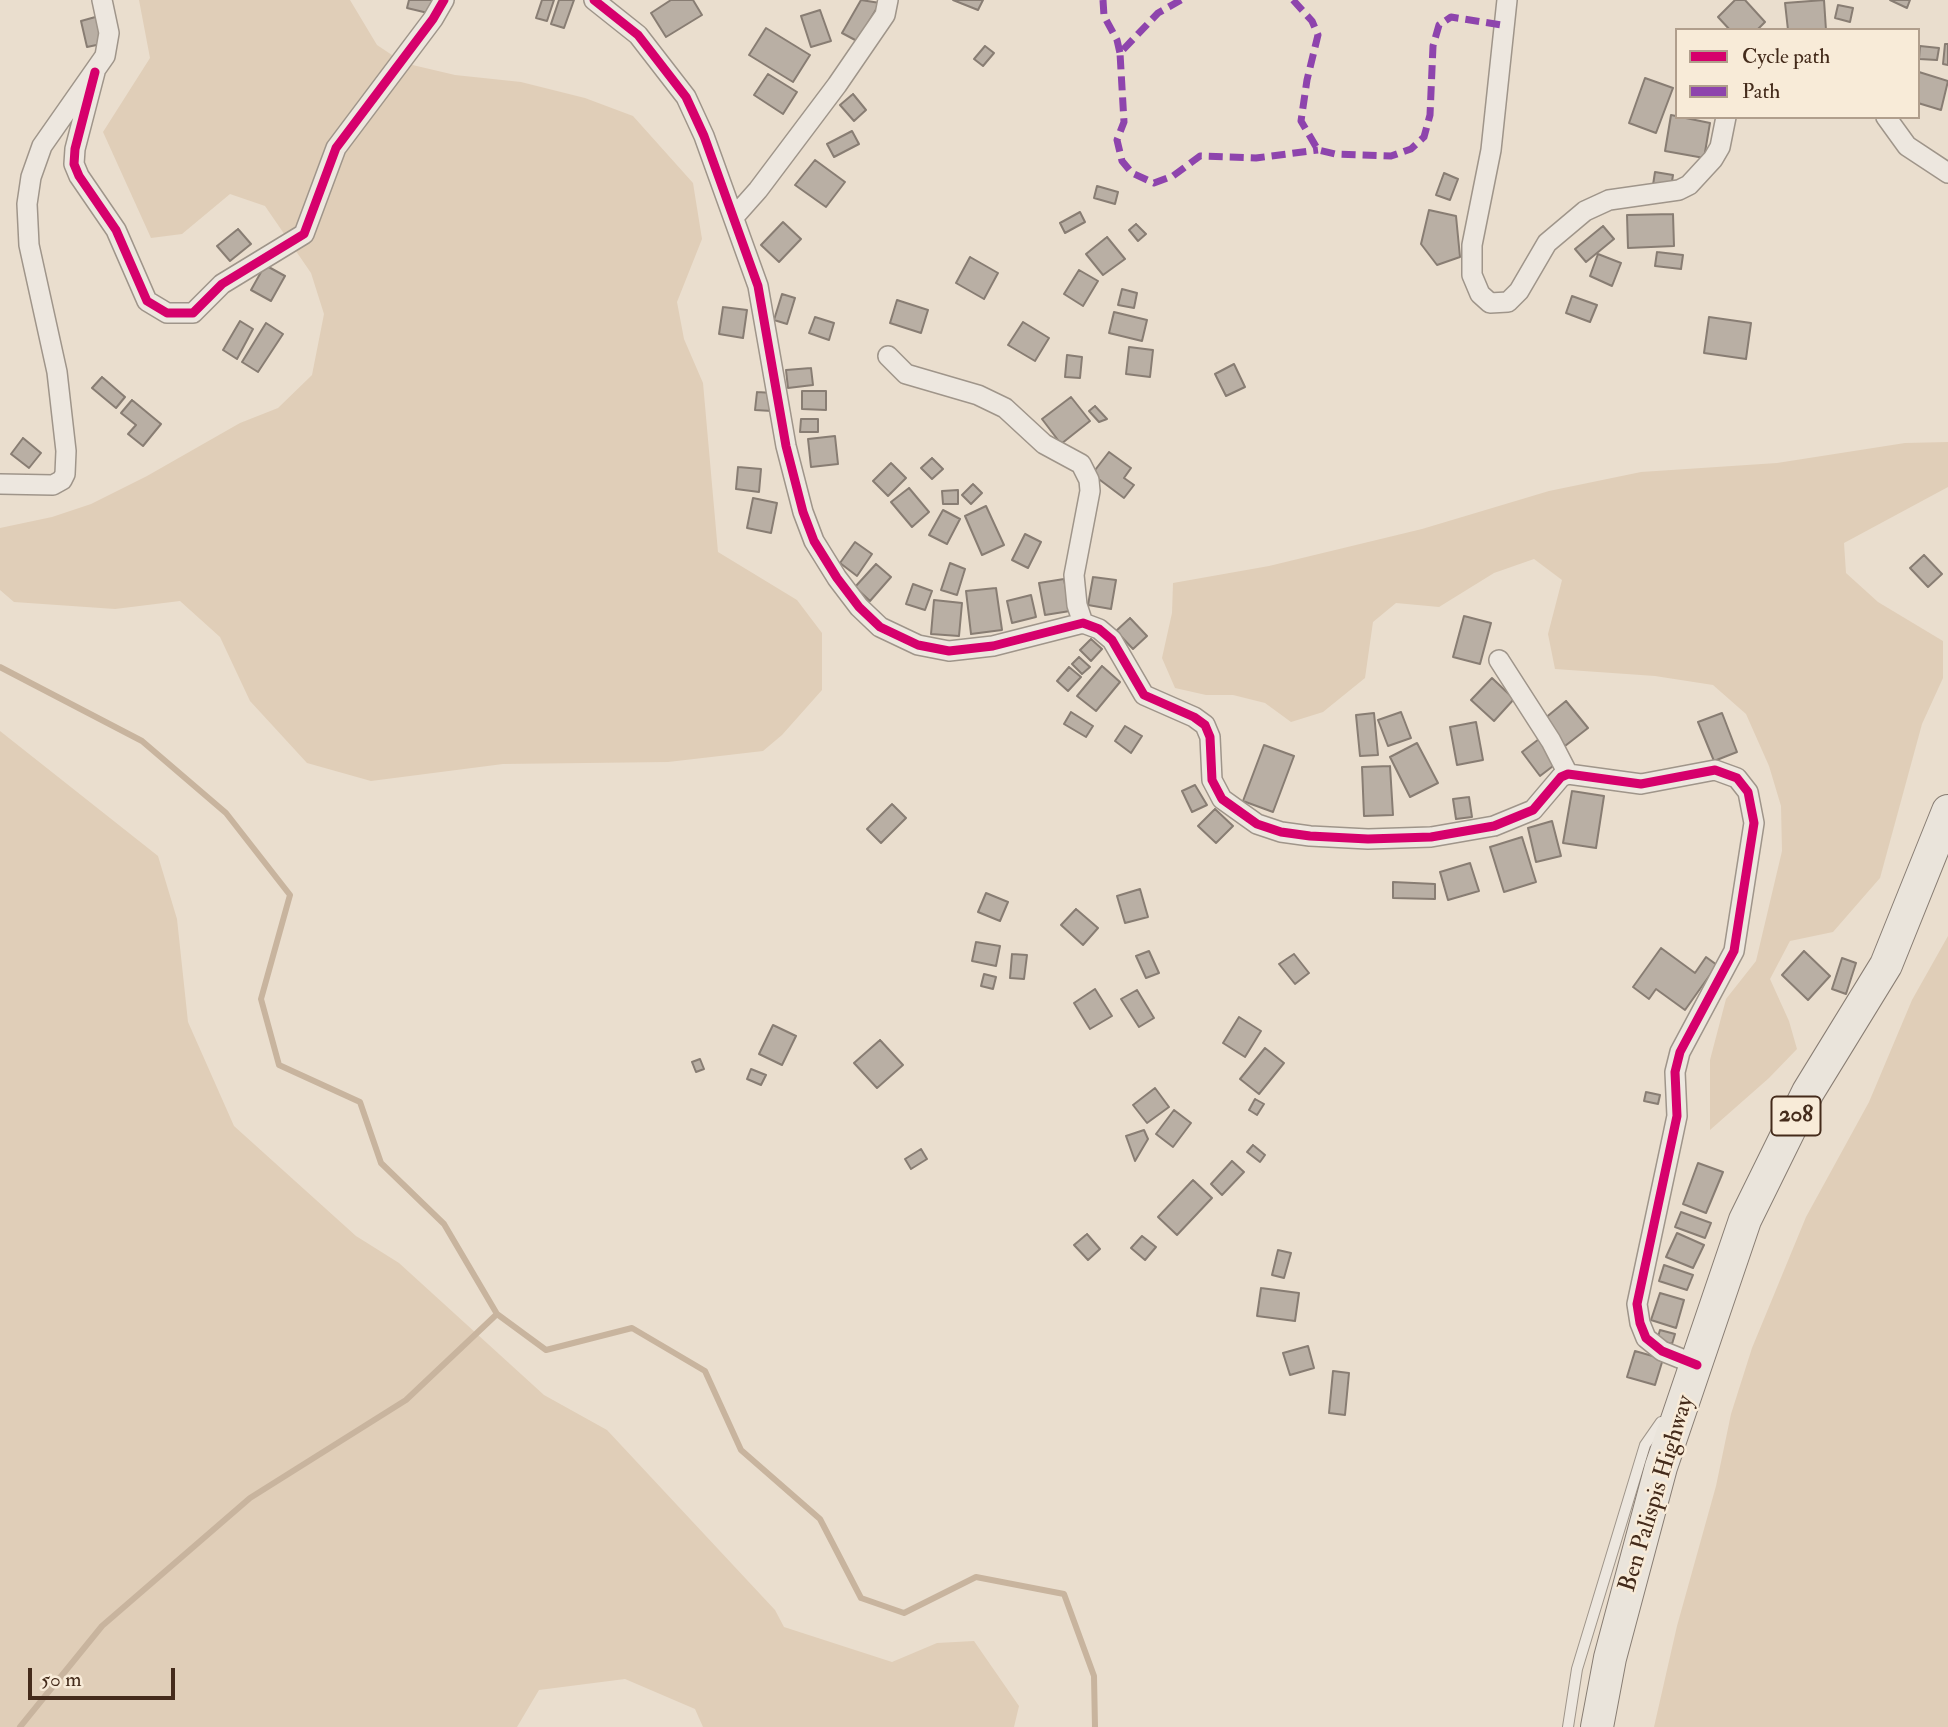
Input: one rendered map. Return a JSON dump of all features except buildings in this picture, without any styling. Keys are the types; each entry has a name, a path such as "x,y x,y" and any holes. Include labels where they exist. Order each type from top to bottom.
{"main road":[{"name":"Ben Palispis Highway","path":"1597,1727 1610,1658 1661,1467 1745,1220 1808,1092 1886,965 1948,811"}],"street":[{"path":"95,72 75,149 74,164 79,176 116,230 147,301 167,313 192,313 222,284 304,234 336,149 444,0"},
{"path":"594,0 639,35 686,97 734,217 765,314 767,342 794,485 814,541 859,607 880,627 899,637 949,651 993,646 1083,623 1100,629 1112,640 1144,695 1194,717 1205,726 1210,737 1212,780 1216,792 1232,808 1257,824 1310,836 1431,836 1494,826 1533,810 1561,778 1568,774 1641,784 1715,770 1737,778 1752,803 1754,822 1734,951 1689,1032 1675,1072 1674,1135 1637,1304 1646,1338 1662,1351 1697,1365"},
{"path":"734,217 758,190 837,85 885,15 888,0"},
{"path":"1507,0 1491,150 1472,245 1472,275 1480,294 1490,303 1508,302 1519,291 1547,243 1585,211 1609,200 1679,190 1689,185 1713,159 1720,147 1726,119"},
{"path":"0,484 53,485 62,480 65,474 66,451 57,372 29,245 27,204 31,177 42,146 95,72 109,44 99,4"},
{"path":"1887,119 1907,146 1948,173"},
{"path":"888,356 906,374 978,395 1005,408 1044,444 1081,464 1089,480 1090,491 1074,575 1077,606 1083,623"},
{"path":"1499,660 1551,741 1568,774"}],"lane":[{"path":"1569,1727 1577,1669 1645,1446 1661,1422 1676,1424"}],"shaded area":[{"path":"139,0 350,0 377,45 404,63 455,75 521,82 585,98 633,116 693,183 702,239 677,302 684,339 703,383 718,552 797,600 822,633 822,690 782,735 763,751 668,762 503,764 371,781 307,763 250,701 220,637 180,601 115,609 14,602 0,590 0,528 52,517 91,504 147,476 240,423 278,408 312,375 324,314 311,273 265,206 230,194 182,234 151,238 103,132 150,58"},
{"path":"1948,442 1948,487 1844,543 1846,573 1878,602 1943,641 1943,678 1922,724 1880,878 1833,932 1790,941 1770,979 1789,1021 1797,1049 1769,1078 1710,1130 1710,1060 1726,999 1756,961 1782,851 1781,806 1769,766 1746,714 1713,685 1655,676 1555,669 1548,634 1562,580 1534,559 1494,573 1439,607 1396,603 1373,622 1365,678 1323,712 1291,722 1265,703 1233,695 1206,695 1175,688 1162,658 1172,613 1173,583 1269,566 1422,529 1549,491 1641,472 1777,463 1905,443"},
{"path":"0,731 158,856 177,919 188,1022 234,1126 356,1236 399,1263 544,1395 607,1430 775,1610 784,1627 892,1662 937,1643 974,1641 1019,1706 1014,1727 703,1727 695,1709 625,1679 539,1690 517,1727 0,1727"},
{"path":"1948,936 1948,1727 1654,1727 1677,1626 1716,1486 1731,1414 1752,1348 1806,1217 1869,1102 1912,1000"}],"waterway":[{"path":"0,667 142,741 226,813 290,895 261,999 279,1065 360,1102 381,1163 444,1224 497,1314 546,1350 632,1328 705,1371 741,1450 820,1519 861,1598 904,1613 976,1577 1064,1594 1094,1676 1095,1727"},
{"path":"20,1727 102,1626 250,1498 406,1400 497,1314"}],"marked path":[{"path":"1103,0 1104,16 1117,40 1120,53"},
{"path":"1181,0 1158,13 1120,53 1124,122 1117,140 1122,161 1132,173 1154,183 1173,176 1200,156 1256,158 1318,150"},
{"path":"1293,0 1312,21 1318,35 1301,121 1318,150 1335,154 1391,156 1411,149 1424,137 1430,115 1433,46 1439,25 1451,17 1502,25"}],"cycle path":[{"path":"95,72 75,149 74,164 79,176 116,230 147,301 167,313 193,313 222,284 304,234 336,148 433,19 444,0"},
{"path":"594,0 638,35 686,97 704,136 758,286 786,446 803,512 814,541 837,578 859,607 880,627 918,645 949,651 993,646 1083,623 1099,629 1112,640 1144,695 1194,717 1205,725 1210,737 1212,780 1222,799 1257,824 1281,832 1368,839 1431,837 1494,826 1533,810 1561,777 1568,774 1641,784 1715,770 1737,778 1748,792 1754,823 1734,951 1680,1052 1675,1072 1677,1116 1637,1304 1646,1338 1662,1351 1697,1365"}]}
